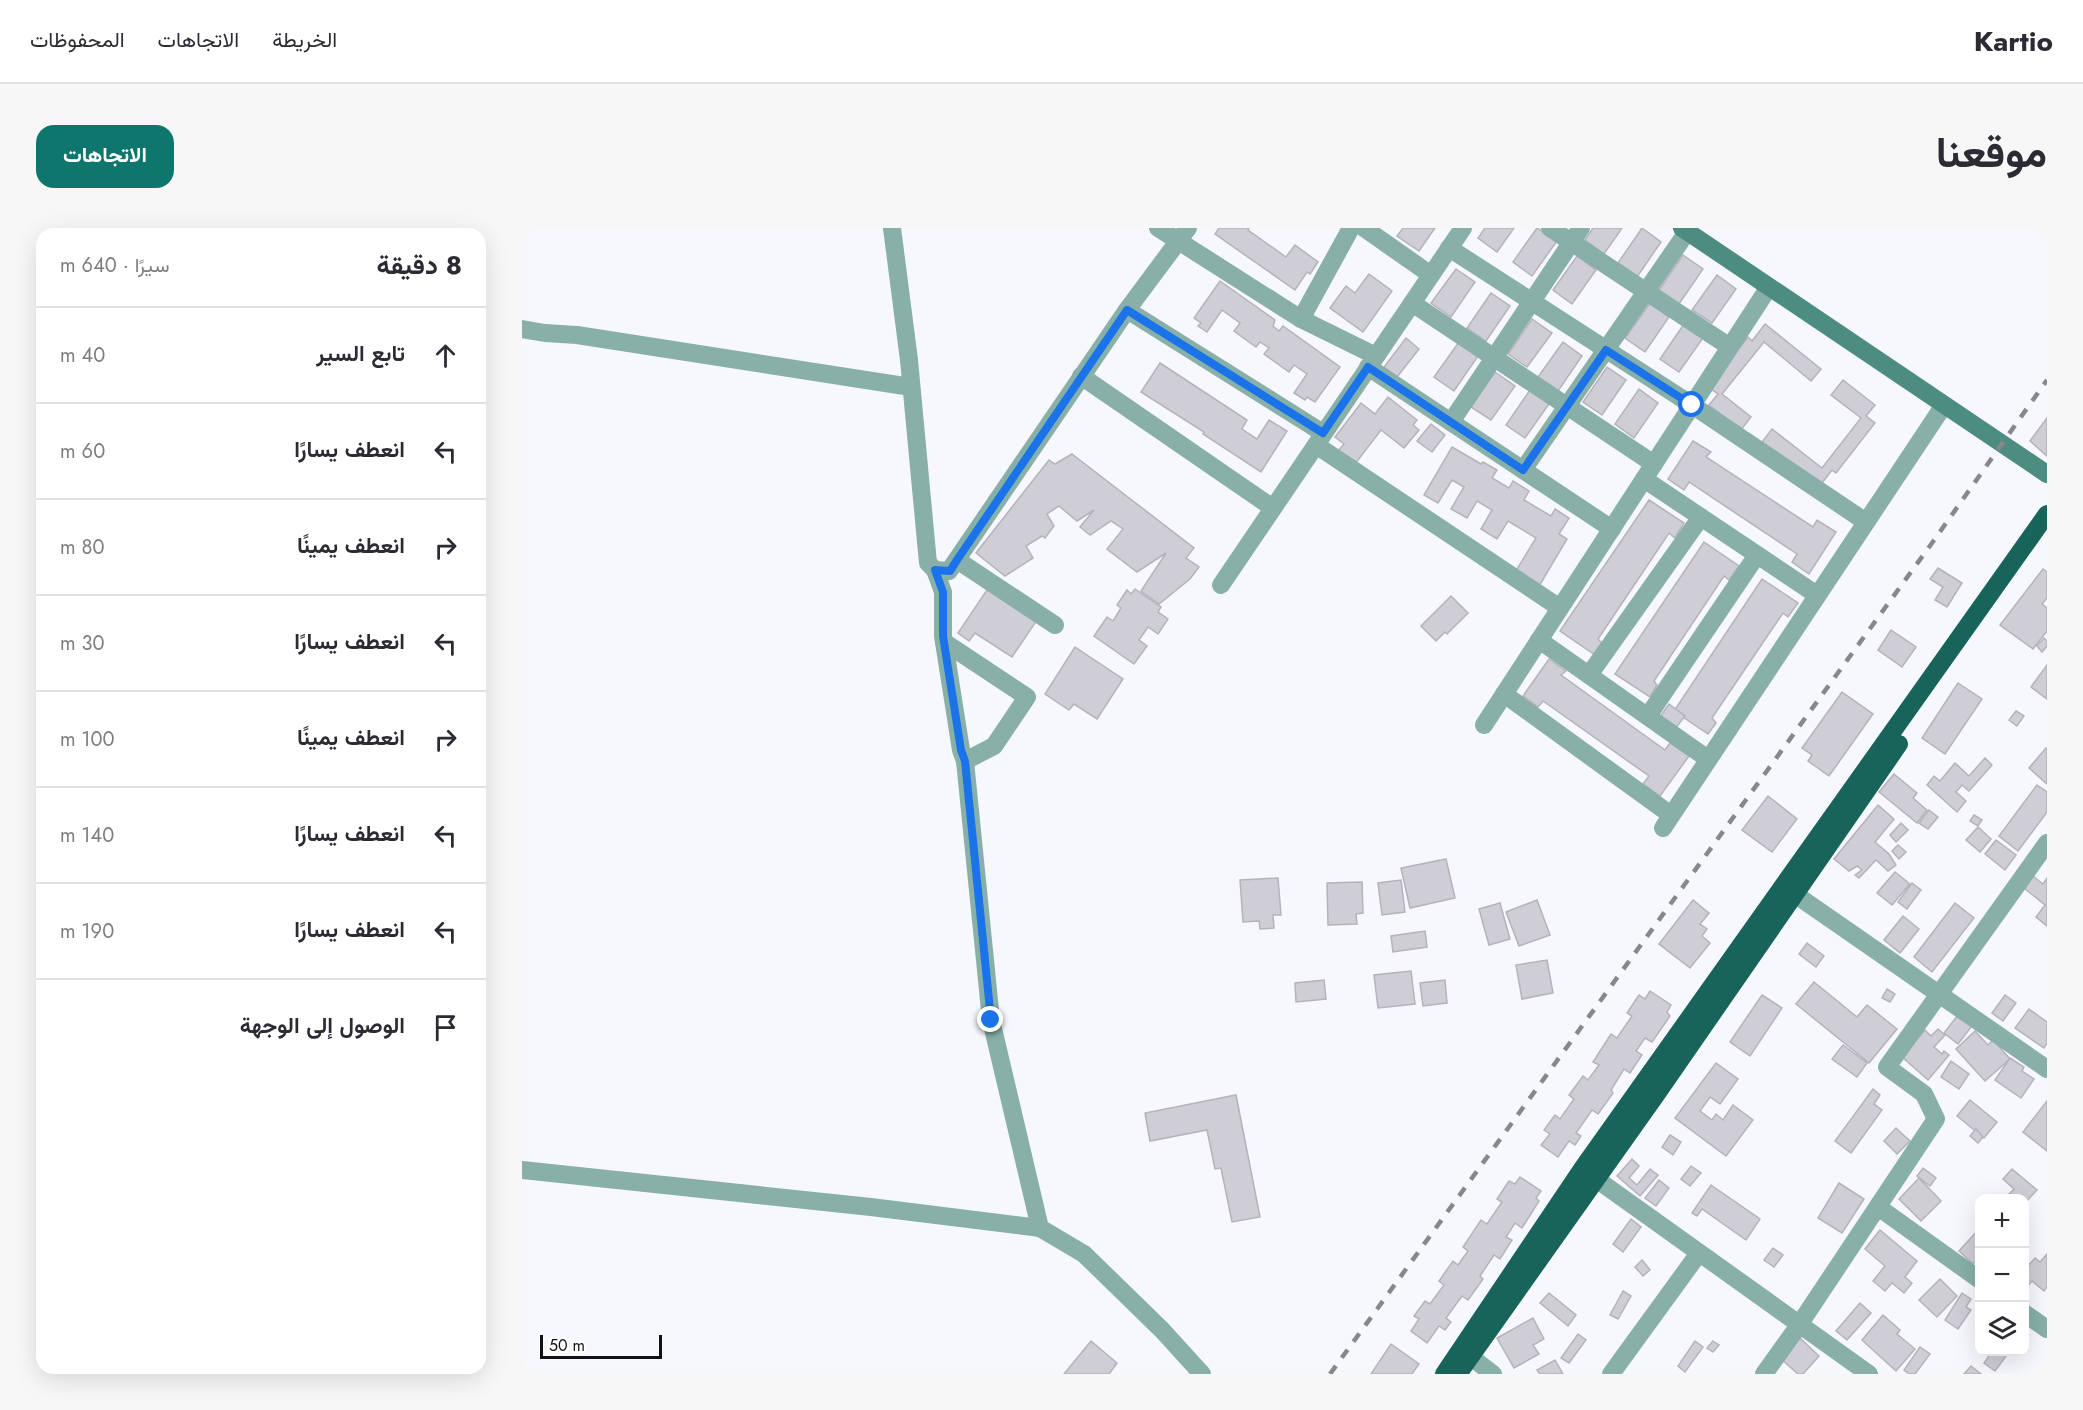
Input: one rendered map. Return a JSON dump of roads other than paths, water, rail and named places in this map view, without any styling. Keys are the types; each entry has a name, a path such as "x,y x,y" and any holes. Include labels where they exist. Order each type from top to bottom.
{"highway":[{"path":"1789,891 2047,514"},
{"path":"1444,1374 2047,532"},
{"path":"1458,1374 1589,1174"}],"main road":[{"path":"1684,230 2047,474"}],"street":[{"path":"892,228 911,387 928,564 935,570 943,592 944,642 961,750 965,761 991,1020 1040,1228"},
{"path":"1158,228 1184,235 1301,319 1372,362 1451,422 1612,529"},
{"path":"1221,585 1463,228"},
{"path":"1550,228 1576,235 1646,292 1730,347"},
{"path":"1301,319 1364,229 1431,275"},
{"path":"1523,470 1646,292 1684,230"},
{"path":"935,570 950,571 1081,376 1184,235"},
{"path":"1451,422 1576,235"},
{"path":"1449,248 1692,405 1866,522"},
{"path":"1484,725 1769,287"},
{"path":"1412,303 1567,406 1649,471 1701,517 1817,595"},
{"path":"1127,310 1320,439 1560,608"},
{"path":"522,329 577,335 911,387"},
{"path":"1081,376 1273,508"},
{"path":"1504,694 1667,821 1944,405"},
{"path":"1589,675 1701,517"},
{"path":"1648,716 1757,555"},
{"path":"957,560 1055,625"},
{"path":"1539,640 1708,759"},
{"path":"944,642 1027,697 994,746 965,761"},
{"path":"1764,1374 1936,1119 1924,1094 1887,1067 1938,993 2045,850"},
{"path":"1789,891 2047,1069"},
{"path":"522,1170 871,1207 1040,1228 1084,1254 1162,1330 1202,1374"},
{"path":"1589,1174 1869,1374"},
{"path":"1878,1207 1975,1276"},
{"path":"1611,1374 1699,1253"},
{"path":"2029,1316 2047,1329"},
{"path":"1470,1357 1493,1374"}],"railway":[{"path":"1330,1374 1932,543 2047,380"}]}
